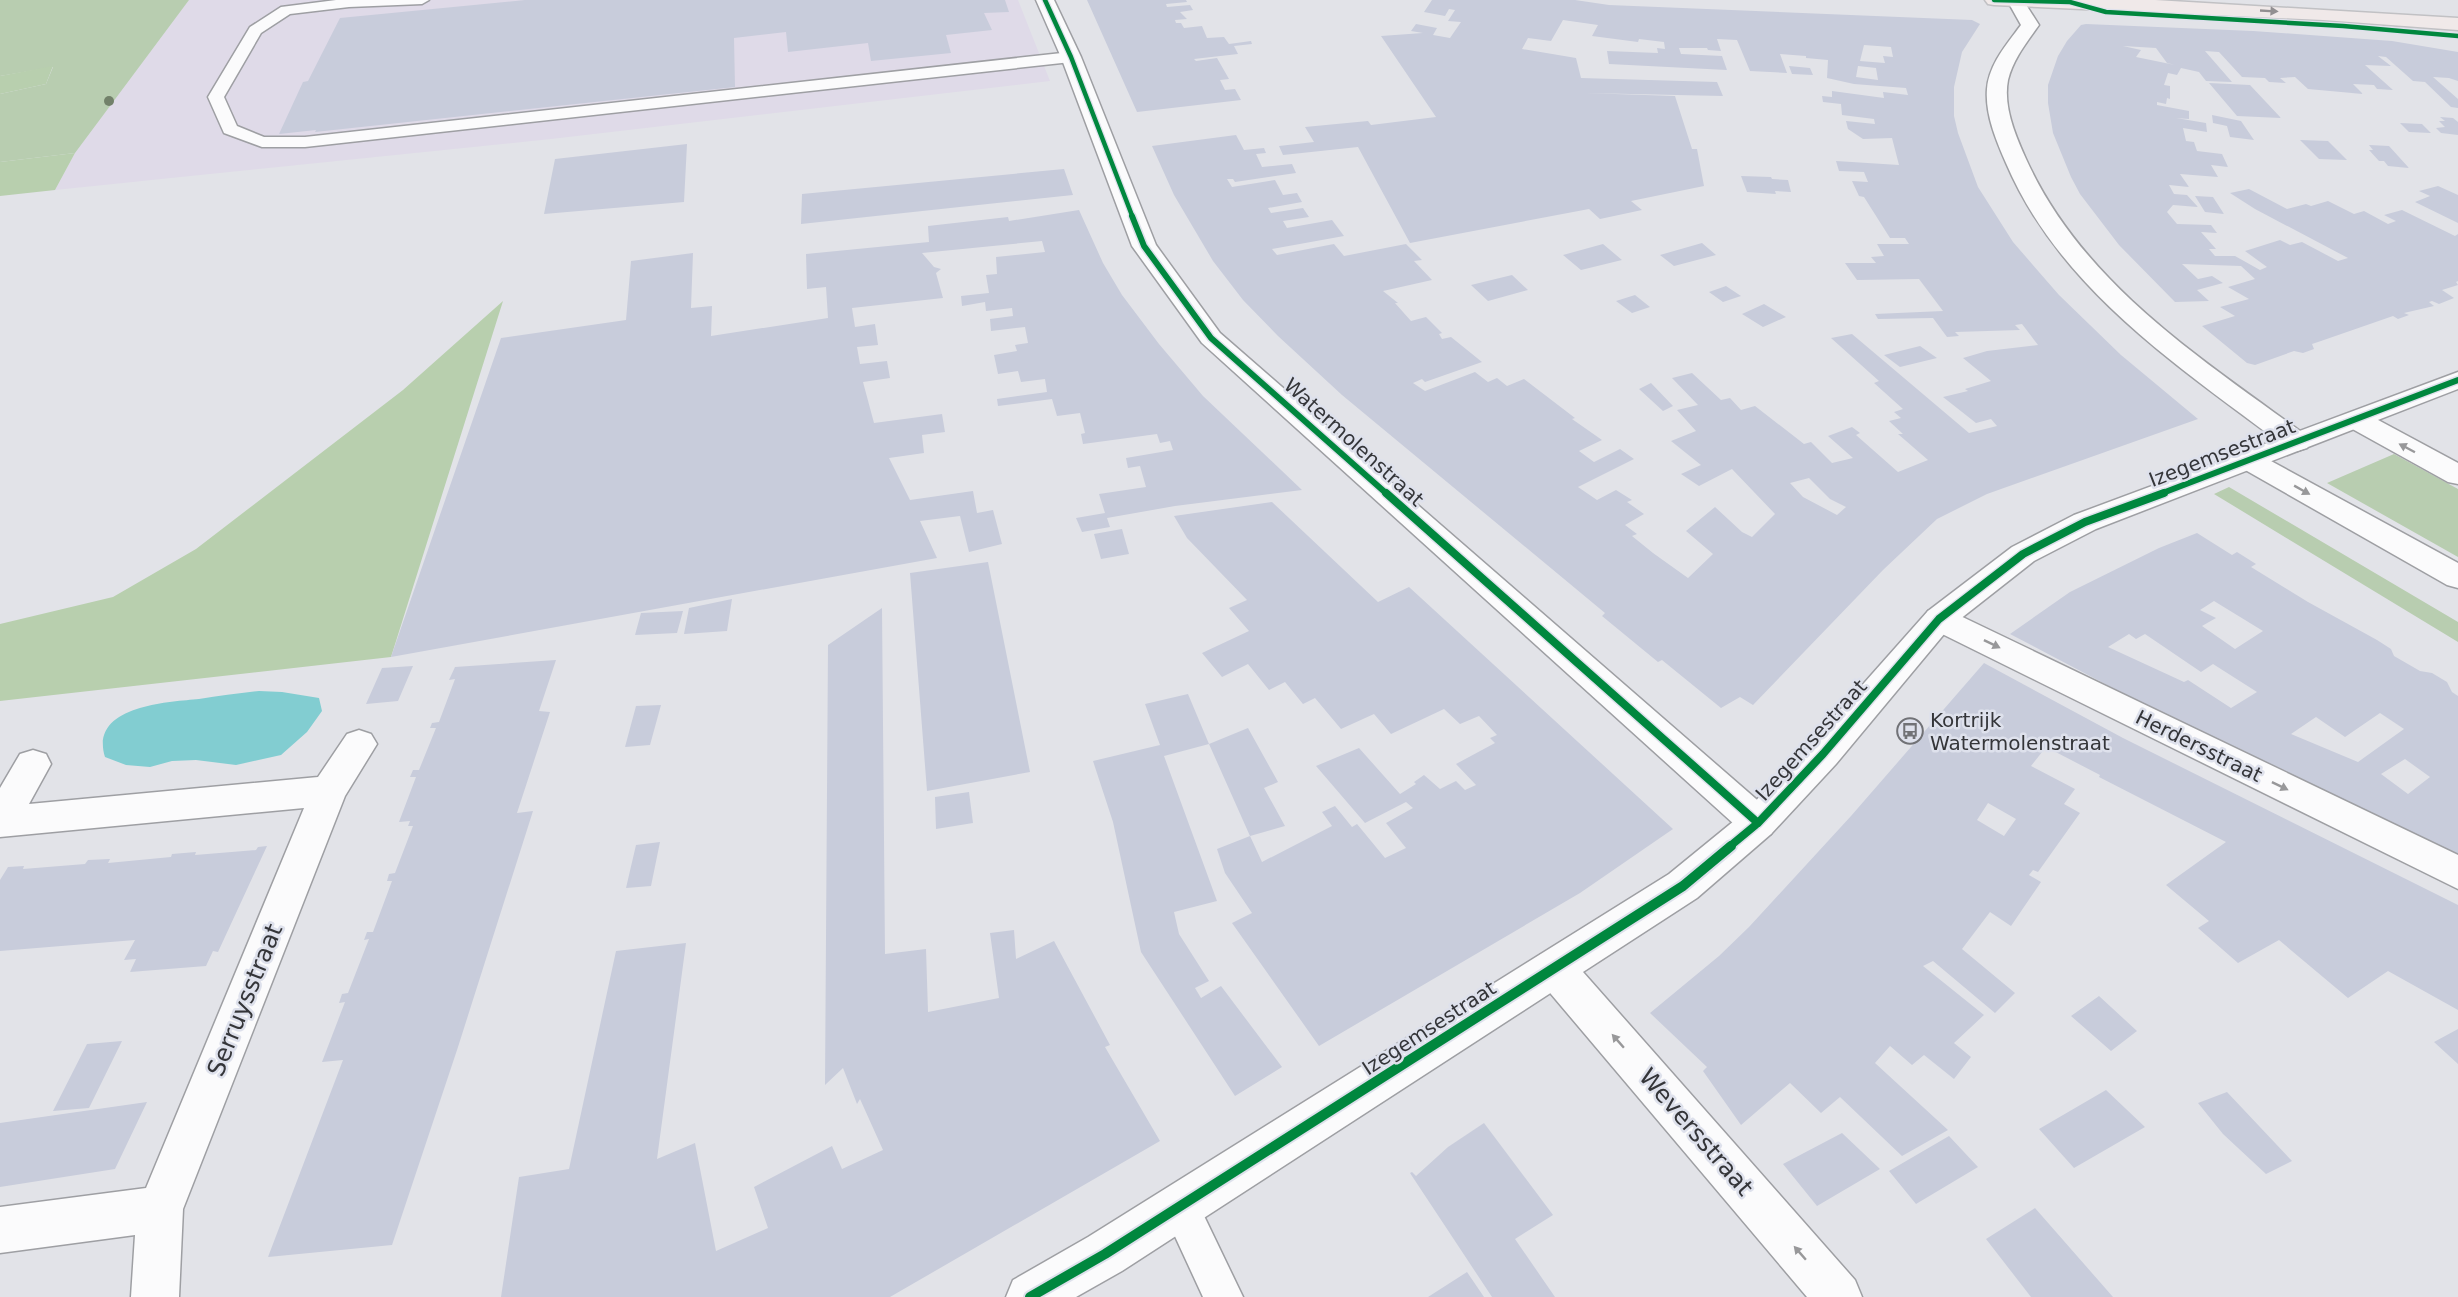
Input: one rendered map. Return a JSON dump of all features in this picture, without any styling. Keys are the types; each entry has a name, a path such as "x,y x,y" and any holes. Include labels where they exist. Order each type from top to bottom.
{"main road":[{"path":"2005,0 2070,1 2323,14 2458,24"},
{"path":"2106,3 2130,0"}],"street":[{"name":"Watermolenstraat","path":"1045,0 1071,57 1144,246 1211,338 1758,824"},
{"path":"2005,0 2030,25 2003,64 1997,88 1999,117 2030,195 2075,256 2143,326 2297,442"},
{"name":"Izegemsestraat","path":"1030,1297 1105,1254 1683,886 1758,824 1823,754 1939,618 2023,554 2085,522 2458,381"},
{"path":"2357,420 2458,475"},
{"path":"2250,461 2458,577"},
{"name":"Herdersstraat","path":"1939,618 2458,873"},
{"name":"Serruysstraat","path":"155,1297 160,1209 329,791 359,744"},
{"path":"0,821 33,764"},
{"path":"0,821 329,791"},
{"name":"Weversstraat","path":"1554,968 1838,1297"},
{"path":"0,1230 160,1209"}],"lane":[{"path":"422,0 349,3 286,10 255,30 216,97 230,129 262,142 305,142 1071,57"},
{"path":"1180,1206 1223,1297"}],"shaded area":[{"path":"189,0 1018,0 1050,81 551,139 55,190 75,153"}],"green space":[{"path":"0,0 189,0 75,153 0,162 0,94 46,84 53,67 0,76"},
{"path":"53,66 46,84 0,94 0,76"},
{"path":"75,153 55,190 0,196 0,162"},
{"path":"503,301 391,657 0,701 0,624 113,597 196,549 403,390"},
{"path":"2394,454 2458,489 2458,557 2327,483"},
{"path":"2229,487 2458,622 2458,642 2214,494"}],"water":[{"path":"259,691 319,698 322,711 307,732 281,755 236,765 196,760 172,761 150,767 126,765 105,757 103,740 108,727 119,717 134,710 169,702"}],"building":[{"path":"525,0 1005,0 1009,12 984,13 992,30 946,35 951,53 871,61 868,43 788,52 786,32 734,38 735,87 279,134 303,82 308,81 340,18"},
{"path":"1087,0 1186,0 1187,2 1166,4 1167,7 1190,5 1193,10 1180,12 1187,19 1175,20 1176,23 1181,23 1184,28 1202,26 1207,38 1224,37 1229,44 1251,41 1252,44 1234,46 1238,54 1194,59 1196,61 1217,58 1229,79 1220,80 1225,90 1235,89 1241,100 1137,112"},
{"path":"1432,0 1575,0 1609,5 1972,20 1980,24 1962,52 1954,87 1954,116 1958,133 1978,187 2013,242 2059,295 2121,355 2198,419 1987,494 1937,519 1883,570 1753,705 1740,697 1721,708 1662,660 1658,662 1602,616 1605,613 1342,395 1278,336 1243,300 1213,261 1174,195 1152,146 1236,135 1244,150 1264,148 1266,153 1256,154 1262,167 1292,164 1296,173 1235,182 1233,179 1227,179 1232,187 1275,180 1283,195 1297,193 1302,202 1268,208 1271,213 1303,208 1309,217 1283,221 1287,228 1332,220 1344,236 1272,249 1277,255 1334,244 1344,256 1406,244 1422,260 1414,261 1432,280 1383,291 1398,303 1395,303 1411,321 1426,317 1442,333 1439,334 1442,339 1451,337 1482,362 1425,382 1422,379 1413,383 1425,391 1475,372 1488,382 1497,378 1507,386 1524,379 1575,418 1572,419 1602,440 1579,451 1594,462 1620,449 1634,459 1578,487 1597,500 1616,490 1632,500 1627,502 1644,514 1625,525 1637,534 1632,536 1688,578 1713,554 1686,531 1715,507 1742,532 1752,537 1775,514 1732,469 1699,486 1681,474 1701,465 1671,441 1696,431 1677,410 1698,405 1672,378 1692,373 1721,400 1730,398 1741,410 1755,406 1804,444 1811,442 1832,463 1853,458 1828,436 1852,427 1860,433 1856,435 1898,472 1928,460 1898,434 1903,434 1889,421 1901,418 1894,412 1903,409 1874,383 1879,381 1831,338 1852,334 1969,433 1997,426 1991,419 1976,423 1943,397 1968,391 1965,389 1991,381 1963,358 1987,351 2038,345 2022,324 2015,325 2020,330 1955,332 1959,336 1947,337 1933,318 1878,319 1875,314 1943,311 1919,279 1857,280 1845,263 1876,263 1871,257 1884,256 1877,244 1909,244 1905,238 1890,238 1864,197 1859,196 1852,181 1868,182 1864,172 1839,171 1836,161 1899,165 1892,138 1863,139 1848,129 1846,121 1875,124 1874,119 1842,115 1841,104 1823,102 1822,96 1832,97 1832,91 1884,98 1883,92 1908,95 1906,88 1854,84 1827,78 1828,60 1806,58 1806,56 1780,54 1787,73 1750,71 1737,40 1717,39 1721,51 1707,48 1679,48 1681,54 1722,56 1727,70 1609,64 1607,51 1658,53 1657,48 1665,49 1664,42 1639,39 1638,42 1592,36 1598,25 1563,20 1551,41 1528,38 1522,49 1576,58 1581,78 1717,82 1723,96 1585,93 1675,96 1692,149 1697,149 1704,186 1631,201 1642,210 1600,219 1589,209 1410,243 1358,147 1283,155 1279,146 1314,142 1305,127 1368,121 1371,125 1436,117 1381,36 1423,33 1411,31 1416,24 1437,28 1433,35 1450,38 1461,22 1448,21 1455,10 1449,9 1445,16 1424,12","holes":["1864,45 1891,47 1893,57 1883,56 1885,63 1860,61","1858,66 1876,68 1878,80 1856,77","1809,478 1830,499 1846,507 1837,515 1803,497 1790,483"]},
{"path":"2081,25 2253,31 2392,41 2458,52 2458,81 2433,77 2458,99 2458,108 2451,107 2425,82 2413,81 2386,57 2378,56 2391,66 2365,65 2393,90 2377,89 2374,85 2353,84 2363,94 2308,89 2295,77 2280,78 2286,83 2269,82 2265,78 2242,77 2219,52 2205,51 2232,82 2206,81 2199,72 2181,68 2177,75 2168,73 2164,85 2170,86 2170,99 2167,98 2166,104 2157,102 2157,105 2189,111 2189,119 2176,118 2206,123 2207,132 2183,128 2186,141 2194,142 2197,151 2222,154 2228,167 2211,165 2218,177 2180,174 2189,187 2169,185 2174,194 2187,195 2198,207 2173,205 2167,212 2177,224 2211,225 2217,233 2201,232 2216,249 2209,249 2215,256 2235,256 2260,270 2267,267 2245,251 2280,240 2290,245 2302,242 2338,261 2348,258 2255,209 2230,193 2249,189 2287,209 2328,201 2354,214 2364,211 2388,224 2396,221 2384,215 2402,210 2455,236 2458,234 2458,281 2456,282 2458,285 2442,290 2454,298 2439,304 2432,301 2429,302 2434,306 2404,313 2409,315 2398,319 2393,316 2312,344 2314,349 2303,353 2294,351 2255,365 2247,363 2202,326 2235,316 2220,307 2249,299 2228,287 2255,279 2241,266 2182,264 2198,279 2212,276 2223,283 2197,290 2209,301 2175,302 2119,245 2080,194 2071,177 2053,133 2048,103 2048,85 2058,56","holes":["2123,46 2156,48 2167,63 2175,65 2136,57 2141,50"]},
{"path":"1789,66 1810,68 1813,75 1792,74"},
{"path":"2209,83 2250,85 2281,118 2237,116"},
{"path":"2212,115 2241,121 2254,140 2230,137 2227,126 2213,123"},
{"path":"2440,117 2453,118 2458,122 2458,135 2441,133 2436,128 2445,127 2439,121 2445,121"},
{"path":"2400,123 2422,124 2431,133 2409,132"},
{"path":"2300,140 2328,141 2347,160 2319,159"},
{"path":"687,144 684,202 544,214 555,159"},
{"path":"2369,145 2389,146 2409,168 2388,166 2384,161 2379,161 2369,150 2373,150"},
{"path":"1064,169 1073,195 801,224 802,194"},
{"path":"1741,176 1788,180 1791,192 1775,191 1776,194 1747,192"},
{"path":"2438,186 2458,195 2458,223 2415,202 2430,196 2419,191"},
{"path":"2195,196 2213,197 2224,214 2205,212"},
{"path":"1079,210 1103,263 1122,295 1159,344 1203,396 1302,490 1175,506 1107,518 1110,527 1082,532 1076,518 1105,513 1099,494 1146,487 1140,466 1128,468 1126,458 1173,450 1170,441 1160,443 1157,434 1083,444 1081,434 1085,433 1080,413 1057,416 1052,399 998,406 997,399 1047,392 1045,379 1021,382 1018,371 998,374 994,355 1017,351 1015,345 1028,343 1025,327 991,331 990,319 1013,316 1012,308 986,311 985,302 962,306 961,296 989,293 986,275 997,274 996,257 1045,252 1042,241 922,253 934,267 941,269 936,273 943,298 852,308 855,327 875,324 878,345 857,347 860,364 887,361 890,378 863,382 874,423 942,414 945,432 922,435 924,453 889,458 910,500 973,491 977,513 993,510 1002,544 969,552 960,516 920,521 937,558 391,657 501,338 626,320 631,261 693,253 691,308 712,306 711,336 828,318 826,287 807,289 806,254 929,242 928,226 1008,217 1009,221"},
{"path":"1702,243 1716,255 1674,266 1660,255"},
{"path":"1603,244 1622,260 1581,270 1563,255"},
{"path":"1512,275 1528,290 1488,301 1471,285"},
{"path":"1726,286 1741,296 1723,302 1709,292"},
{"path":"1635,295 1650,307 1632,313 1616,301"},
{"path":"1764,304 1786,317 1763,327 1742,314"},
{"path":"1920,346 1937,358 1900,367 1884,355"},
{"path":"1651,383 1673,406 1663,411 1639,389"},
{"path":"1272,502 1378,602 1409,587 1673,829 1580,893 1319,1046 1232,923 1252,913 1225,873 1217,849 1250,836 1262,862 1332,826 1322,812 1335,806 1352,827 1357,824 1385,858 1406,848 1386,823 1413,808 1406,802 1365,823 1316,766 1359,748 1400,794 1416,784 1414,782 1424,775 1440,789 1456,781 1465,790 1476,785 1456,764 1495,743 1490,738 1497,735 1479,716 1460,724 1444,709 1391,734 1374,714 1341,729 1315,698 1303,704 1285,682 1269,690 1248,664 1222,677 1202,653 1249,631 1229,608 1247,600 1187,538 1174,516"},
{"path":"1122,529 1129,554 1101,559 1094,534"},
{"path":"2197,533 2232,555 2237,552 2256,564 2251,567 2377,640 2391,649 2394,656 2420,671 2432,673 2447,682 2452,692 2458,696 2458,859 2147,706 2010,634 2070,592 2159,548","holes":["2214,601 2263,631 2235,649 2202,626 2216,618 2200,610","2129,634 2136,639 2145,634 2201,672 2213,664 2257,692 2231,708 2188,680 2184,682 2108,647","2380,713 2404,729 2358,762 2291,734 2316,717 2345,737","2405,759 2430,777 2408,794 2381,774"]},
{"path":"988,562 1030,772 927,791 910,573"},
{"path":"732,599 727,631 684,634 689,608"},
{"path":"882,608 885,954 926,949 928,1012 999,998 990,933 1014,930 1016,959 1054,941 1110,1045 1105,1047 1160,1141 890,1297 501,1297 519,1177 569,1169 616,951 686,943 657,1159 695,1143 716,1251 768,1228 754,1187 832,1146 842,1169 883,1150 860,1099 857,1104 843,1068 825,1085 828,645"},
{"path":"683,611 677,633 635,635 641,613"},
{"path":"556,660 539,711 550,712 517,813 533,811 392,1245 268,1257 343,1060 322,1062 345,1002 339,1003 342,994 348,993 369,939 364,940 367,932 373,932 392,881 387,881 389,874 395,873 413,826 408,826 410,821 399,822 416,777 410,777 413,770 419,770 436,728 430,728 432,723 439,722 455,679 449,680 455,667"},
{"path":"1984,663 2123,738 2458,905 2458,1010 2388,971 2348,998 2279,940 2238,963 2198,928 2209,921 2166,885 2226,842 2046,747 2031,766 2075,789 2064,804 2080,813 2038,872 2033,870 2029,875 2041,882 2011,926 1990,912 1962,949 2015,993 1995,1013 1933,961 1923,966 1984,1015 1954,1043 1971,1057 1954,1079 1924,1055 1912,1065 1890,1046 1875,1063 1948,1130 1902,1156 1840,1097 1821,1113 1790,1083 1741,1125 1703,1071 1707,1067 1650,1013 1719,956 1749,927 1851,816","holes":["1988,803 2016,819 2004,836 1977,820"]},
{"path":"413,666 398,701 366,704 382,668"},
{"path":"1188,694 1209,744 1164,756 1217,901 1174,912 1179,934 1209,981 1195,988 1201,998 1221,986 1282,1067 1235,1096 1141,952 1113,822 1093,761 1160,745 1145,704"},
{"path":"661,705 650,745 625,747 636,706"},
{"path":"1248,728 1278,782 1264,788 1285,826 1250,836 1209,744"},
{"path":"969,792 973,823 936,829 935,797"},
{"path":"660,842 651,886 626,888 636,845"},
{"path":"267,846 218,952 213,951 206,966 130,972 136,959 124,960 135,940 0,951 0,880 8,867 24,866 23,869 85,864 88,860 110,859 108,863 171,857 172,854 196,852 195,855 256,850 258,847"},
{"path":"2099,996 2137,1031 2111,1051 2071,1016"},
{"path":"2458,1029 2458,1064 2434,1042"},
{"path":"122,1041 89,1108 53,1111 87,1044"},
{"path":"2106,1090 2145,1127 2074,1168 2039,1129"},
{"path":"2227,1092 2292,1161 2266,1174 2223,1134 2198,1103"},
{"path":"147,1102 115,1169 0,1187 0,1123"},
{"path":"1484,1123 1553,1215 1515,1239 1555,1297 1492,1297 1410,1173 1416,1176 1448,1147"},
{"path":"1842,1133 1880,1169 1817,1206 1783,1164"},
{"path":"1949,1136 1978,1167 1916,1204 1889,1171"},
{"path":"2035,1208 2113,1297 2031,1297 1986,1239"},
{"path":"1467,1272 1484,1297 1428,1297"}],"cycle path":[{"path":"1045,0 1071,57 1144,246 1211,338 1758,823"},
{"path":"1994,0 2070,2 2106,12 2343,26 2458,36"},
{"path":"1030,1297 1105,1254 1683,886 1758,823 1823,754 1939,619 2023,554 2085,522 2458,380"}],"place":[{"name":"Kortrijk Watermolenstraat","path":"1910,731"}]}
